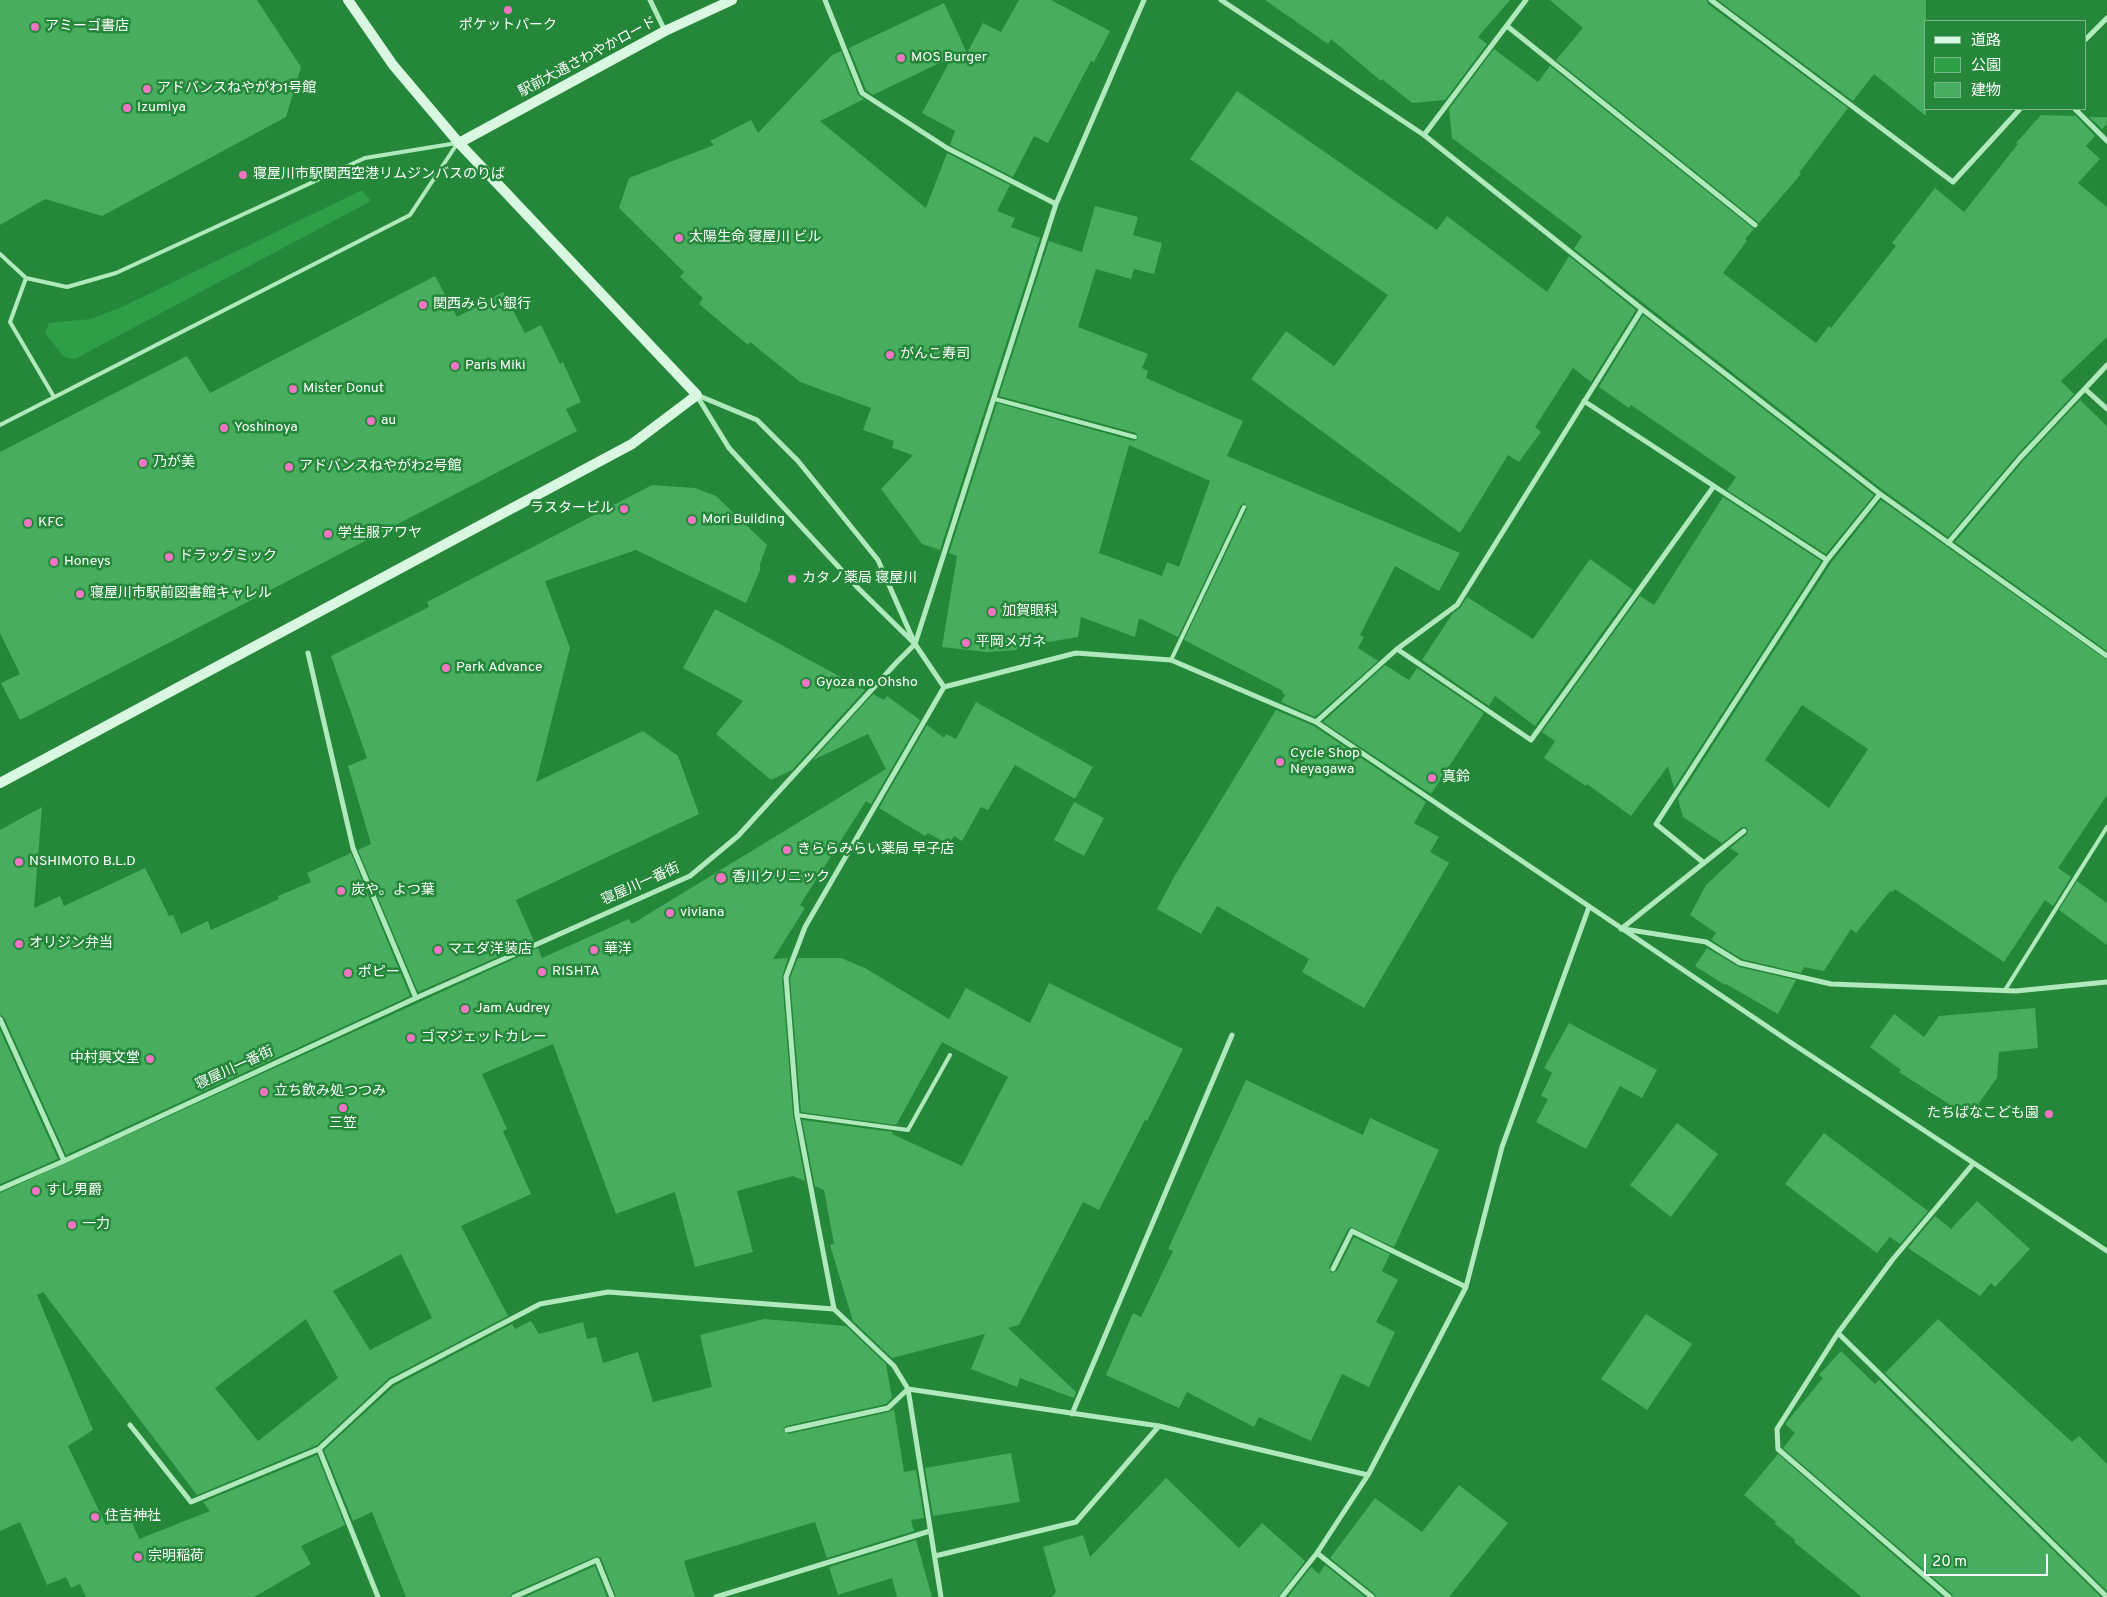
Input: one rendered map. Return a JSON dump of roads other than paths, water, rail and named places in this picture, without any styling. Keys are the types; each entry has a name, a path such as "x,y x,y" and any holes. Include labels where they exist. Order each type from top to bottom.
{"street":[{"path":"348,0 393,65 459,142 697,395 728,448 858,588 915,644"},
{"path":"650,0 665,31"},
{"name":"駅前大通さわやかロード","path":"459,142 665,31 732,0"},
{"path":"824,0 862,93 947,148 1056,204"},
{"path":"915,644 1056,204 1144,0"},
{"path":"1221,0 1424,135 1642,309 1880,494 2107,656"},
{"path":"1424,135 1526,0"},
{"path":"1711,0 1953,182 2019,110"},
{"path":"2087,38 2107,18"},
{"path":"1507,26 1755,225"},
{"path":"2075,110 2107,141"},
{"path":"1316,722 1397,650 1457,605 1642,309"},
{"path":"1948,543 2020,458 2107,365"},
{"path":"2085,389 2107,409"},
{"path":"697,395 757,420 798,461 878,560 915,644 944,687"},
{"path":"0,782 632,444 697,395"},
{"path":"1584,401 1827,560"},
{"path":"1397,650 1532,740 1714,486"},
{"path":"1704,864 1656,824 1827,560 1880,494"},
{"name":"寝屋川一番街","path":"0,1189 416,998 690,876 738,836 915,644"},
{"path":"308,653 353,848 416,998"},
{"path":"941,1597 908,1389 894,1366 834,1309 797,1114 786,977 805,927 944,687 1076,654 1171,660 1316,722 1621,929 2107,1251"},
{"path":"1621,929 1744,831"},
{"path":"1282,1597 1317,1553 1368,1475 1466,1287 1502,1147 1589,907"},
{"path":"1621,929 1706,942 1740,962 1831,984 2005,990 2107,982"},
{"path":"0,1018 64,1161"},
{"path":"1072,1414 1232,1035"},
{"path":"1949,1597 1778,1449 1777,1429 1838,1333 1893,1259 1973,1164"},
{"path":"1333,1269 1352,1231 1466,1287"},
{"path":"130,1425 191,1502 319,1449 391,1382 540,1304 608,1292 834,1309"},
{"path":"1838,1333 2107,1597"},
{"path":"908,1389 1159,1426 1368,1475"},
{"path":"787,1430 888,1408 908,1389"},
{"path":"934,1556 1076,1522 1159,1426"},
{"path":"319,1449 378,1597"},
{"path":"716,1597 732,1594 930,1531"},
{"path":"1317,1553 1372,1597"},
{"path":"514,1597 597,1560 612,1597"}],"lane":[{"path":"0,254 26,278 67,287 108,275 365,158 459,142"},
{"path":"0,425 410,214 459,142"},
{"path":"26,278 10,322 54,397"},
{"path":"995,399 1135,437"},
{"path":"1171,660 1244,507"},
{"path":"2005,990 2107,827"},
{"path":"797,1114 908,1130 950,1055"}],"place":[{"name":"ポケットパーク","path":"508,10"},
{"name":"アミーゴ書店","path":"35,27"},
{"name":"MOS Burger","path":"901,58"},
{"name":"アドバンスねやがわ1号館","path":"147,89"},
{"name":"Izumiya","path":"127,108"},
{"name":"寝屋川市駅関西空港リムジンバスのりば","path":"243,175"},
{"name":"太陽生命 寝屋川 ビル","path":"679,238"},
{"name":"関西みらい銀行","path":"423,305"},
{"name":"がんこ寿司","path":"890,355"},
{"name":"Paris Miki","path":"455,366"},
{"name":"Mister Donut","path":"293,389"},
{"name":"au","path":"371,421"},
{"name":"Yoshinoya","path":"224,428"},
{"name":"乃が美","path":"143,463"},
{"name":"アドバンスねやがわ2号館","path":"289,467"},
{"name":"ラスタービル","path":"624,509"},
{"name":"Mori Building","path":"692,520"},
{"name":"KFC","path":"28,523"},
{"name":"学生服アワヤ","path":"328,534"},
{"name":"ドラッグミック","path":"169,557"},
{"name":"Honeys","path":"54,562"},
{"name":"カタノ薬局 寝屋川","path":"792,579"},
{"name":"寝屋川市駅前図書館キャレル","path":"80,594"},
{"name":"加賀眼科","path":"992,612"},
{"name":"平岡メガネ","path":"966,643"},
{"name":"Park Advance","path":"446,668"},
{"name":"Gyoza no Ohsho","path":"806,683"},
{"name":"Cycle Shop Neyagawa","path":"1280,762"},
{"name":"真鈴","path":"1432,778"},
{"name":"きららみらい薬局 早子店","path":"787,850"},
{"name":"NSHIMOTO B.L.D","path":"19,862"},
{"name":"香川クリニック","path":"721,878"},
{"name":"炭や。よつ葉","path":"341,891"},
{"name":"viviana","path":"670,913"},
{"name":"オリジン弁当","path":"19,944"},
{"name":"マエダ洋装店","path":"438,950"},
{"name":"華洋","path":"594,950"},
{"name":"RISHTA","path":"542,972"},
{"name":"ポピー","path":"348,973"},
{"name":"Jam Audrey","path":"465,1009"},
{"name":"ゴマジェットカレー","path":"411,1038"},
{"name":"中村興文堂","path":"150,1059"},
{"name":"立ち飲み処つつみ","path":"264,1092"},
{"name":"三笠","path":"343,1108"},
{"name":"たちばなこども園","path":"2049,1114"},
{"name":"すし男爵","path":"36,1191"},
{"name":"一力","path":"72,1225"},
{"name":"住吉神社","path":"95,1517"},
{"name":"宗明稲荷","path":"138,1557"}]}
